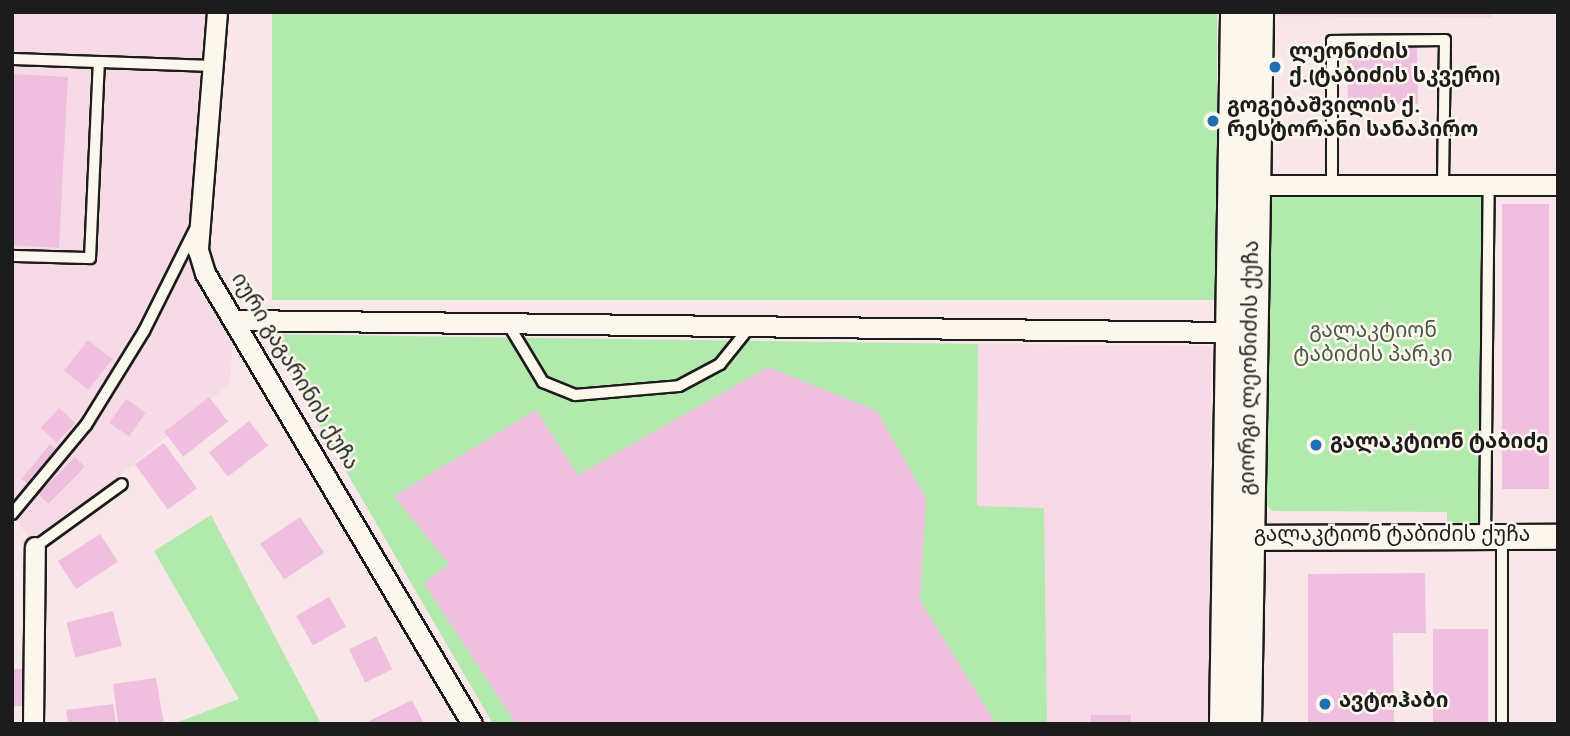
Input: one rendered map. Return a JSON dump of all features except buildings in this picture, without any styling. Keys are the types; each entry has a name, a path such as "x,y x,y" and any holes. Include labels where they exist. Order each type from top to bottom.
{"main road":[{"name":"გიორგი ლეონიძის ქუჩა","path":"1224,724 1239,538 1245,185 1235,12"},
{"name":"გიორგი ლეონიძის ქუჩა","path":"1247,724 1230,332 1259,12"}],"street":[{"name":"იური გაგარინის ქუჩა","path":"217,12 215,66 198,250 205,273 472,724"},
{"path":"1245,185 1558,185"},
{"path":"235,320 1230,332"},
{"name":"გალაკტიონ ტაბიძის ქუჩა","path":"1239,538 1558,537"},
{"path":"33,724 35,547"}],"lane":[{"path":"1332,185 1332,41 1445,40 1443,185"},
{"path":"12,59 215,66"},
{"path":"12,256 90,258 99,62"},
{"path":"1489,185 1493,538 1502,724"},
{"path":"12,514 86,425 144,331 202,215"},
{"path":"508,323 543,382 575,396 680,386 719,364 750,326"},
{"path":"35,547 122,484"}],"shaded area":[{"path":"12,12 217,12 198,250 235,320 230,383 35,547 12,514"},
{"path":"1272,12 1492,12 1492,18 1272,16"},
{"path":"978,344 1211,346 1209,724 1047,724 1044,509 977,507"}],"green space":[{"path":"272,12 1217,12 1217,300 272,300"},
{"name":"გალაკტიონ ტაბიძის პარკი","path":"1484,191 1481,524 1447,524 1447,512 1272,511 1262,499 1267,193"},
{"path":"266,334 978,344 977,506 1044,508 1047,724 493,724"},
{"path":"211,515 321,724 173,724 239,699 154,551"}],"place":[{"name":"ლეონიძის ქ.(ტაბიძის სკვერი)","path":"1275,67"},
{"name":"გოგებაშვილის ქ. რესტორანი სანაპირო","path":"1213,121"},
{"name":"გალაკტიონ ტაბიძე","path":"1316,445"},
{"name":"ავტოჰაბი","path":"1325,704"}]}
